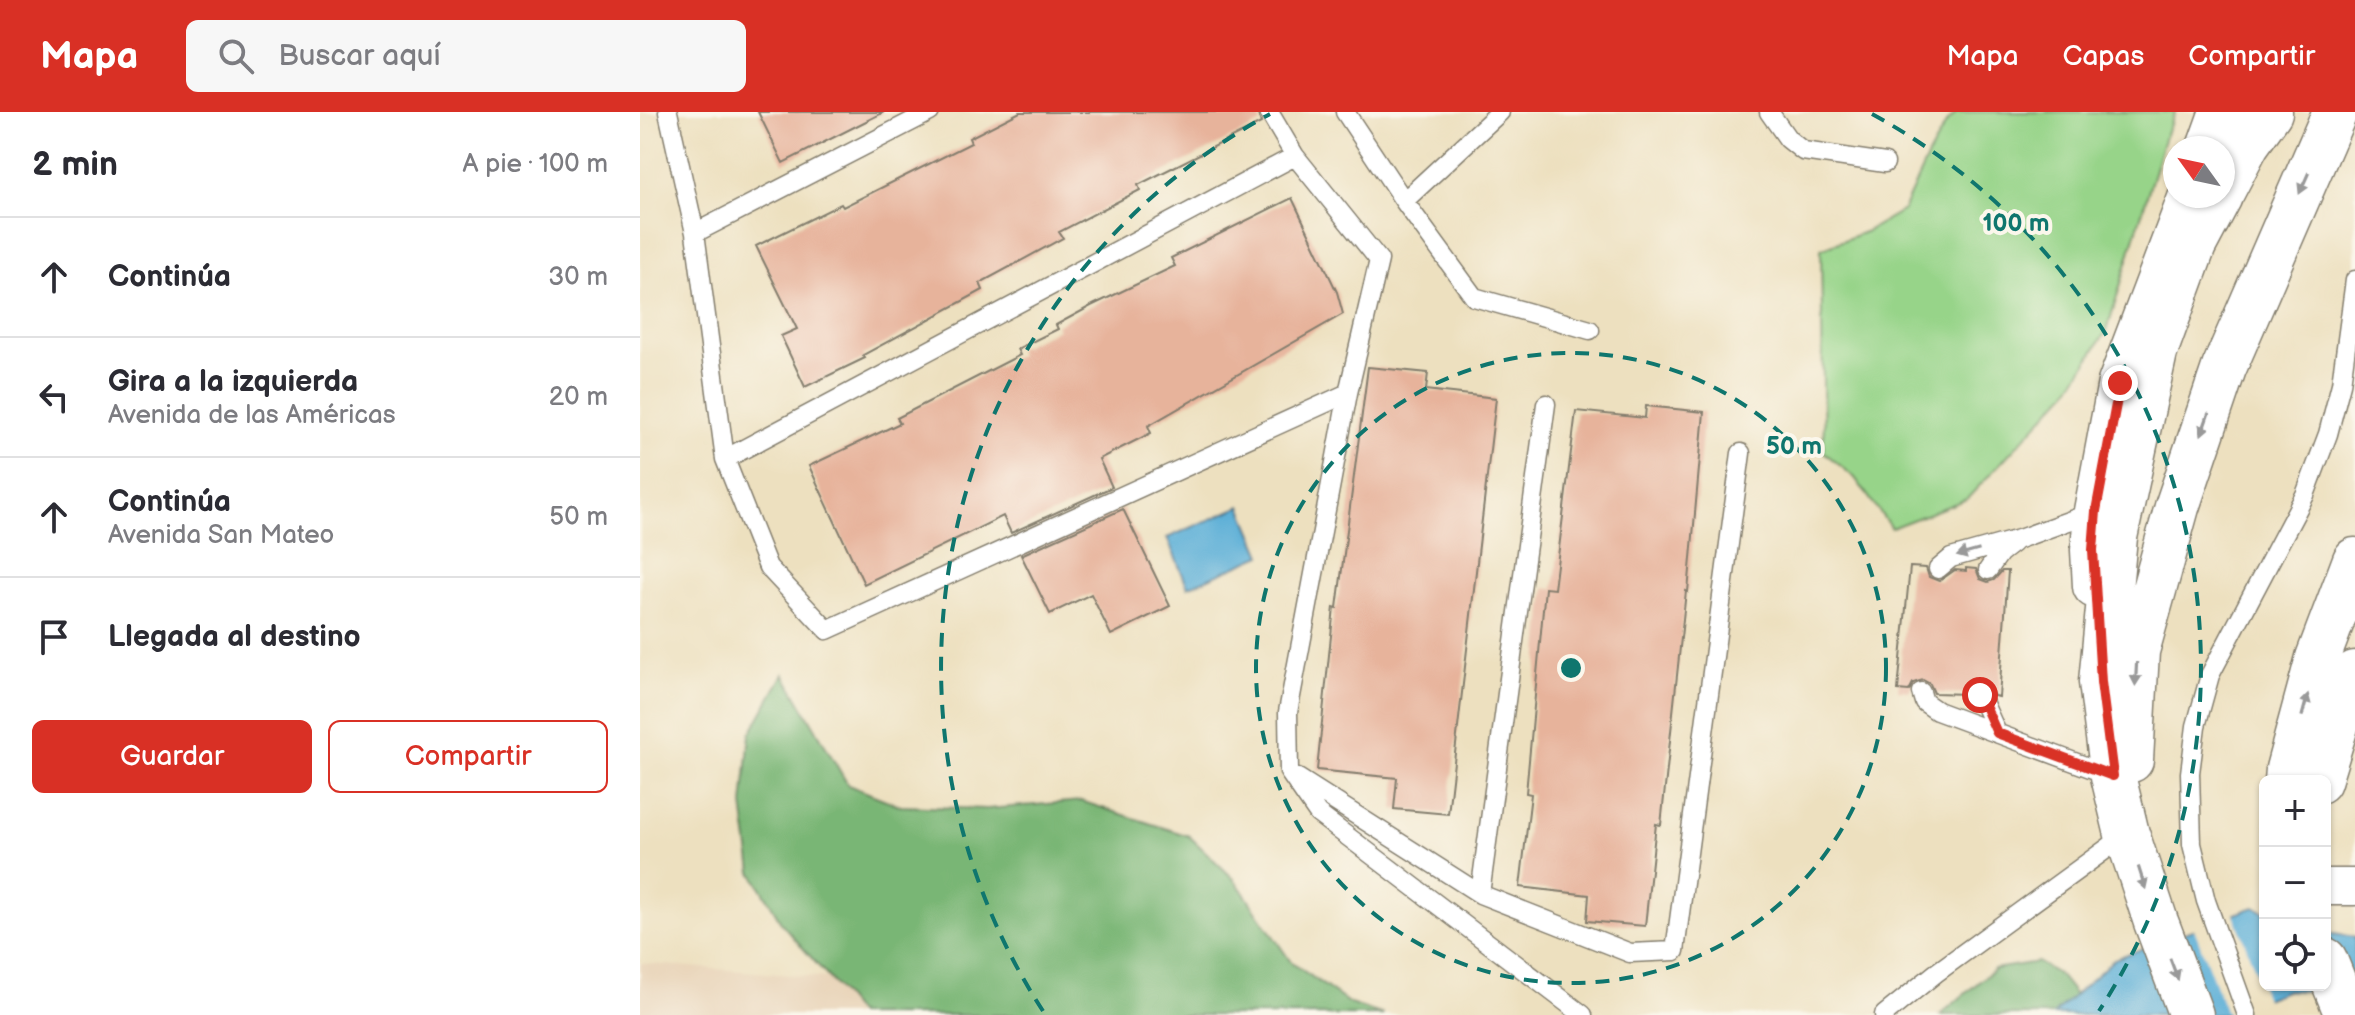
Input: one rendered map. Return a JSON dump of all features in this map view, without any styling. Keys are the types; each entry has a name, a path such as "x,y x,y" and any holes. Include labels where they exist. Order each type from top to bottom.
{"main road":[{"path":"2213,136 2222,112"},
{"path":"2235,167 2270,112"},
{"path":"2127,834 2137,651 2177,507 2224,368 2335,112"},
{"path":"2186,208 2120,383 2096,511 2093,550 2101,682 2113,776 2127,834 2191,1015"},
{"path":"2101,682 2115,537 2155,352 2194,245 2214,208"},
{"path":"2288,775 2318,658 2355,560"},
{"path":"2321,775 2355,673"},
{"path":"2331,975 2347,1015"}],"street":[{"path":"2331,887 2355,887"}],"lane":[{"path":"668,112 695,233 725,459 768,567 827,630 1348,393"},
{"path":"695,233 930,112"},
{"path":"1269,112 1295,156 1379,260 1348,393 1288,712 1289,772 1318,814 1583,1015"},
{"path":"1345,112 1404,201 1474,297 1590,330"},
{"path":"1404,201 1500,112"},
{"path":"1769,112 1788,139 1803,151 1885,163"},
{"path":"725,459 1295,156"},
{"path":"2247,1015 2206,901 2192,844 2190,773 2196,726 2210,675 2305,495 2328,434 2341,384 2355,280"},
{"path":"1480,894 1546,404"},
{"path":"1289,772 1480,894 1630,953 1675,951 1741,453"},
{"path":"1938,569 1951,558 2019,539 2096,511"},
{"path":"1988,570 2000,553 2019,539"},
{"path":"1921,692 1924,702 1937,711 2113,776"},
{"path":"1980,695 1997,733"},
{"path":"1884,1015 1936,973 2127,834"}],"shaded area":[{"path":"640,963 829,978 858,1015 640,1015"}],"green space":[{"path":"1957,112 2175,112 2163,136 2107,330 2069,390 1967,499 1891,528 1855,478 1824,452 1821,249 1867,231 1903,210 1946,124"},
{"path":"784,674 848,785 901,806 987,809 1081,801 1189,836 1235,880 1291,962 1350,1004 1384,1015 858,1015 782,924 752,872 743,805 750,734"},
{"path":"2037,962 2059,975 2075,995 2053,1015 1940,1015 1994,969"}],"water":[{"path":"1241,506 1262,555 1188,587 1167,538"},
{"path":"2254,907 2259,909 2259,991 2285,991 2226,1015 2053,1015 2114,959"},
{"path":"2331,934 2355,937 2355,993 2310,991 2331,991"}],"pier":[{"path":"2233,911 2259,981 2259,991 2263,991 2267,1002 2236,1015 2227,1015 2193,926"}],"building":[{"path":"758,112 884,112 783,163"},
{"path":"1020,112 1257,112 1261,123 1138,185 1140,190 1059,232 1063,238 980,283 983,290 863,355 865,358 805,387 781,336 797,329 756,246 841,204 843,207 971,143 969,138"},
{"path":"1292,198 1337,292 1343,314 1148,426 1151,433 1099,459 1112,487 1011,533 1003,516 864,584 809,466 900,423 897,418 1020,355 1017,349 1058,329 1056,325 1175,266 1171,258"},
{"path":"1368,367 1428,373 1426,390 1496,398 1448,814 1394,809 1397,778 1317,770 1334,607 1337,608"},
{"path":"1646,406 1704,412 1688,592 1661,825 1656,824 1645,926 1587,921 1589,895 1520,887 1531,794 1526,793 1545,588 1554,589 1576,411 1645,418"},
{"path":"1123,509 1170,606 1111,635 1091,594 1050,614 1021,555"},
{"path":"1910,567 1926,568 1929,577 1939,581 1955,570 1966,571 1966,568 1976,569 1980,579 1988,582 2002,571 2008,571 1999,697 1980,683 1971,687 1968,694 1934,693 1930,684 1923,680 1913,683 1909,691 1898,690"}],"route":[{"path":"1980,695 1997,733 2113,776 2101,682 2093,550 2096,511 2120,383"}]}
